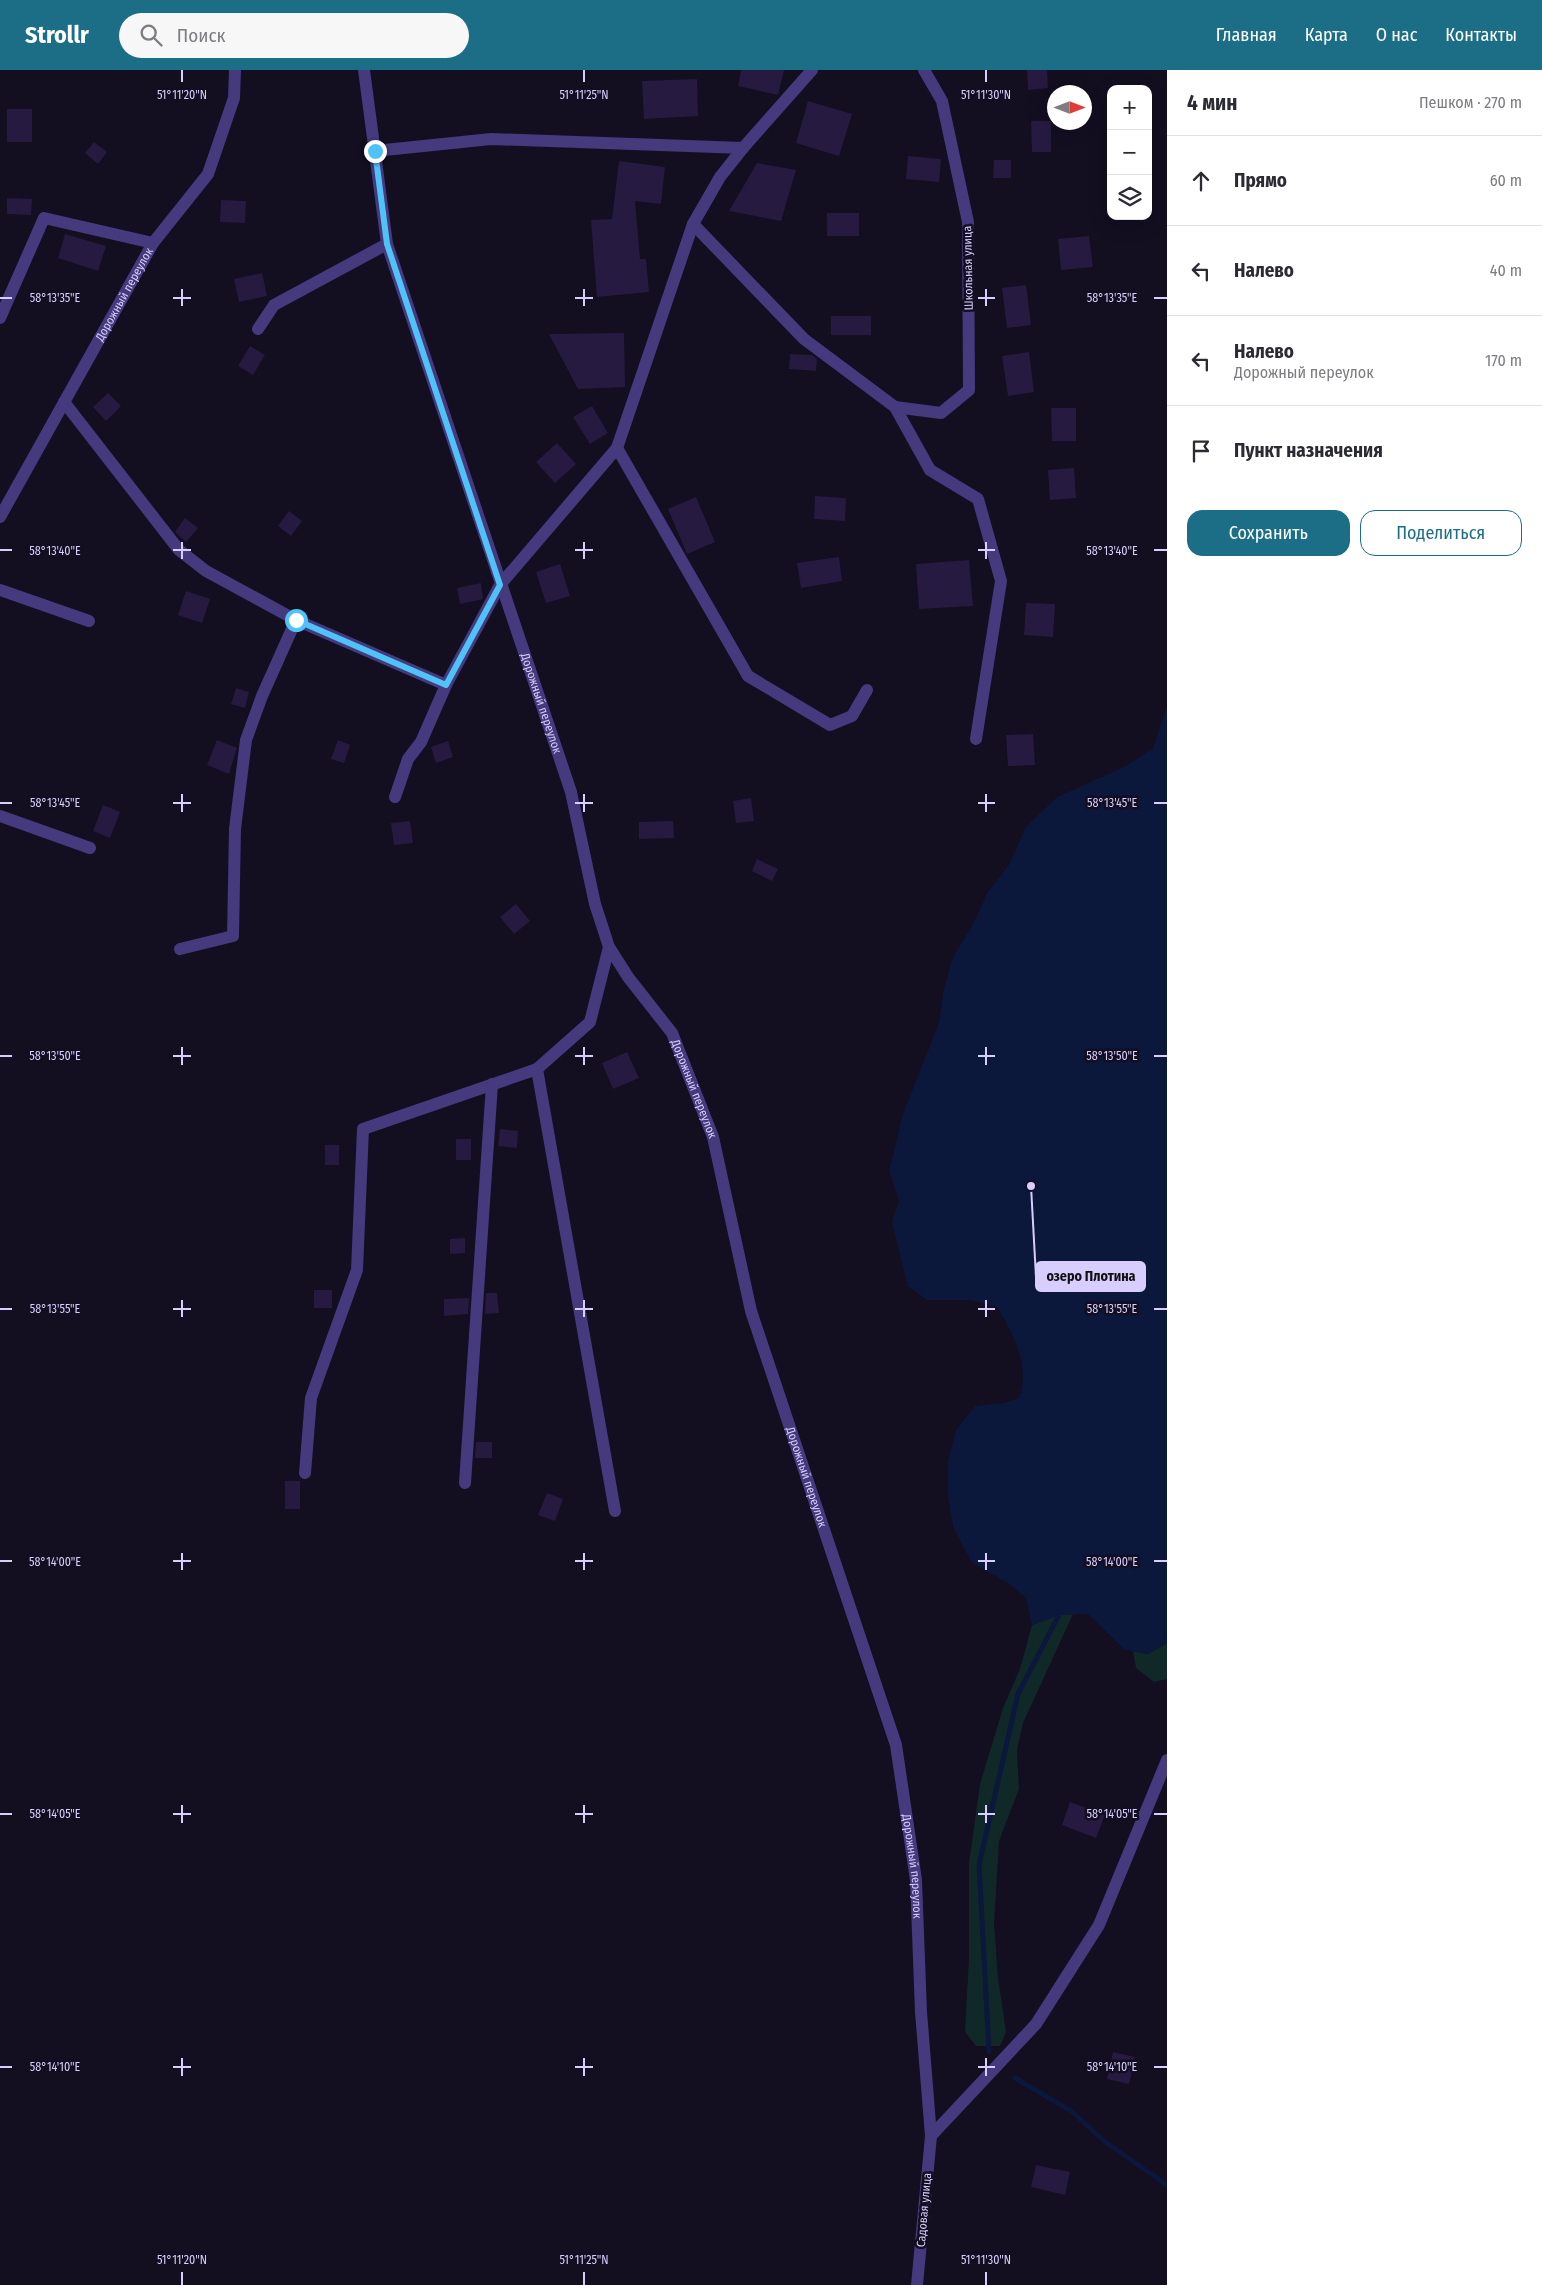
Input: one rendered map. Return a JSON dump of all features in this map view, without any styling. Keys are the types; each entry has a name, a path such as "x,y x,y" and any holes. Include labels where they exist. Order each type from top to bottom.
{"street":[{"name":"Дорожный переулок","path":"0,517 153,243 208,174 234,98 235,70"},
{"name":"Дорожный переулок","path":"364,70 387,244 500,585 572,792 595,904 608,946 628,977 672,1033 713,1137 751,1311 896,1744 916,1880 921,2012 931,2136"},
{"path":"395,798 408,759 422,742 446,685 500,585 617,448 692,224 720,177 812,70"},
{"name":"Школьная улица","path":"895,407 941,413 968,390 968,222 942,101 924,70"},
{"path":"375,151 491,139 743,148"},
{"path":"0,318 44,218 153,243"},
{"path":"692,224 804,339 895,407 930,470 978,499 1001,581 976,739"},
{"path":"258,329 274,305 387,244"},
{"path":"64,402 179,550 206,571 296,620 446,685"},
{"path":"617,448 748,676 830,725 852,716 867,690"},
{"path":"0,590 89,621"},
{"path":"180,949 233,936 235,829 246,740 262,696 296,620"},
{"path":"0,816 90,848"},
{"path":"305,1473 311,1398 357,1270 363,1128 537,1069 590,1022 608,946"},
{"path":"537,1069 615,1511"},
{"path":"465,1483 492,1084"},
{"path":"931,2136 1036,2024 1089,1941 1099,1925 1167,1760"},
{"name":"Садовая улица","path":"917,2285 931,2136"}],"green space":[{"path":"1073,1614 1023,1723 1017,1750 1019,1789 999,1841 994,1924 998,1978 1006,2032 1000,2046 976,2046 965,2032 969,1958 969,1863 980,1784 1003,1708 1020,1669 1032,1625 1059,1615"},
{"path":"1167,1643 1167,1679 1154,1682 1136,1668 1133,1651 1148,1654"}],"water":[{"path":"1167,706 1167,1643 1148,1654 1125,1650 1088,1614 1059,1615 1032,1625 1026,1598 1008,1583 972,1563 953,1527 948,1496 948,1462 956,1430 975,1406 1004,1403 1019,1398 1023,1374 1022,1362 1009,1328 997,1307 970,1300 927,1300 908,1286 892,1222 899,1200 889,1171 903,1114 939,1023 944,988 953,957 972,926 988,892 1009,865 1026,827 1057,797 1126,766 1153,748"}],"building":[{"path":"741,70 784,70 778,95 738,86"},
{"path":"1027,70 1047,70 1047,88 1028,90"},
{"path":"697,79 698,116 644,119 642,81"},
{"path":"808,101 852,114 839,156 796,143"},
{"path":"7,109 32,109 32,142 7,142"},
{"path":"1031,121 1047,121 1047,130 1051,130 1051,152 1032,152"},
{"path":"94,142 107,152 98,164 85,153"},
{"path":"908,156 941,159 939,182 906,179"},
{"path":"994,160 1011,160 1011,178 993,178"},
{"path":"619,161 665,167 661,204 635,201 640,259 646,259 649,292 597,297 591,220 612,219"},
{"path":"757,163 796,170 781,221 729,211"},
{"path":"7,198 32,199 31,215 7,214"},
{"path":"221,200 246,201 245,223 220,222"},
{"path":"827,213 859,213 859,236 827,236"},
{"path":"65,234 106,246 98,271 58,258"},
{"path":"1089,236 1093,267 1061,270 1058,239"},
{"path":"262,273 267,296 239,302 234,279"},
{"path":"1026,285 1031,325 1007,328 1002,288"},
{"path":"831,316 871,316 871,335 831,335"},
{"path":"624,333 625,387 578,389 549,334"},
{"path":"250,346 265,355 253,375 238,366"},
{"path":"1029,352 1034,392 1008,396 1002,356"},
{"path":"790,354 812,355 817,359 816,371 789,369"},
{"path":"108,393 121,406 106,421 93,407"},
{"path":"592,406 608,433 590,444 573,417"},
{"path":"1051,408 1076,408 1076,441 1052,441"},
{"path":"557,443 576,464 555,483 536,462"},
{"path":"1074,468 1076,498 1050,500 1048,470"},
{"path":"815,496 846,498 845,521 814,519"},
{"path":"696,497 715,542 687,554 668,509"},
{"path":"289,511 302,521 291,536 278,526"},
{"path":"185,518 198,528 186,542 175,532"},
{"path":"839,557 842,581 801,588 797,563"},
{"path":"969,560 973,606 919,609 916,564"},
{"path":"560,564 570,596 546,603 536,572"},
{"path":"481,583 483,599 460,604 457,588"},
{"path":"186,591 210,599 202,623 178,615"},
{"path":"1026,603 1055,604 1053,637 1024,635"},
{"path":"236,688 249,692 245,708 231,704"},
{"path":"1033,734 1035,765 1008,766 1006,735"},
{"path":"217,740 237,748 229,774 207,765"},
{"path":"338,740 350,745 344,763 331,759"},
{"path":"448,741 453,757 436,763 431,747"},
{"path":"751,798 754,821 736,823 733,801"},
{"path":"103,805 120,812 110,838 93,831"},
{"path":"410,821 413,843 394,845 391,823"},
{"path":"673,821 674,838 639,839 639,822"},
{"path":"757,859 778,869 772,881 752,871"},
{"path":"516,904 530,921 514,934 500,917"},
{"path":"627,1052 639,1078 613,1089 602,1063"},
{"path":"500,1129 518,1131 517,1148 498,1146"},
{"path":"456,1139 471,1139 471,1160 456,1160"},
{"path":"325,1145 339,1145 339,1165 325,1165"},
{"path":"465,1238 465,1253 450,1254 450,1239"},
{"path":"314,1290 332,1290 332,1308 314,1308"},
{"path":"486,1293 497,1293 499,1313 485,1314"},
{"path":"469,1298 468,1314 444,1316 444,1299"},
{"path":"476,1442 492,1442 492,1458 475,1458"},
{"path":"285,1481 300,1481 300,1509 285,1509"},
{"path":"547,1493 563,1499 555,1521 538,1515"},
{"path":"1070,1802 1105,1815 1096,1838 1062,1825"},
{"path":"1113,2052 1135,2057 1129,2084 1107,2079"},
{"path":"1036,2165 1070,2172 1065,2195 1031,2187"}],"waterway":[{"path":"989,2051 979,1865 1018,1694 1061,1611"},
{"path":"1015,2078 1071,2111 1104,2141 1167,2185"}],"place":[{"name":"озеро Плотина","path":"1031,1186"}],"route":[{"path":"296,620 446,685 500,585 387,244 375,151"}]}
